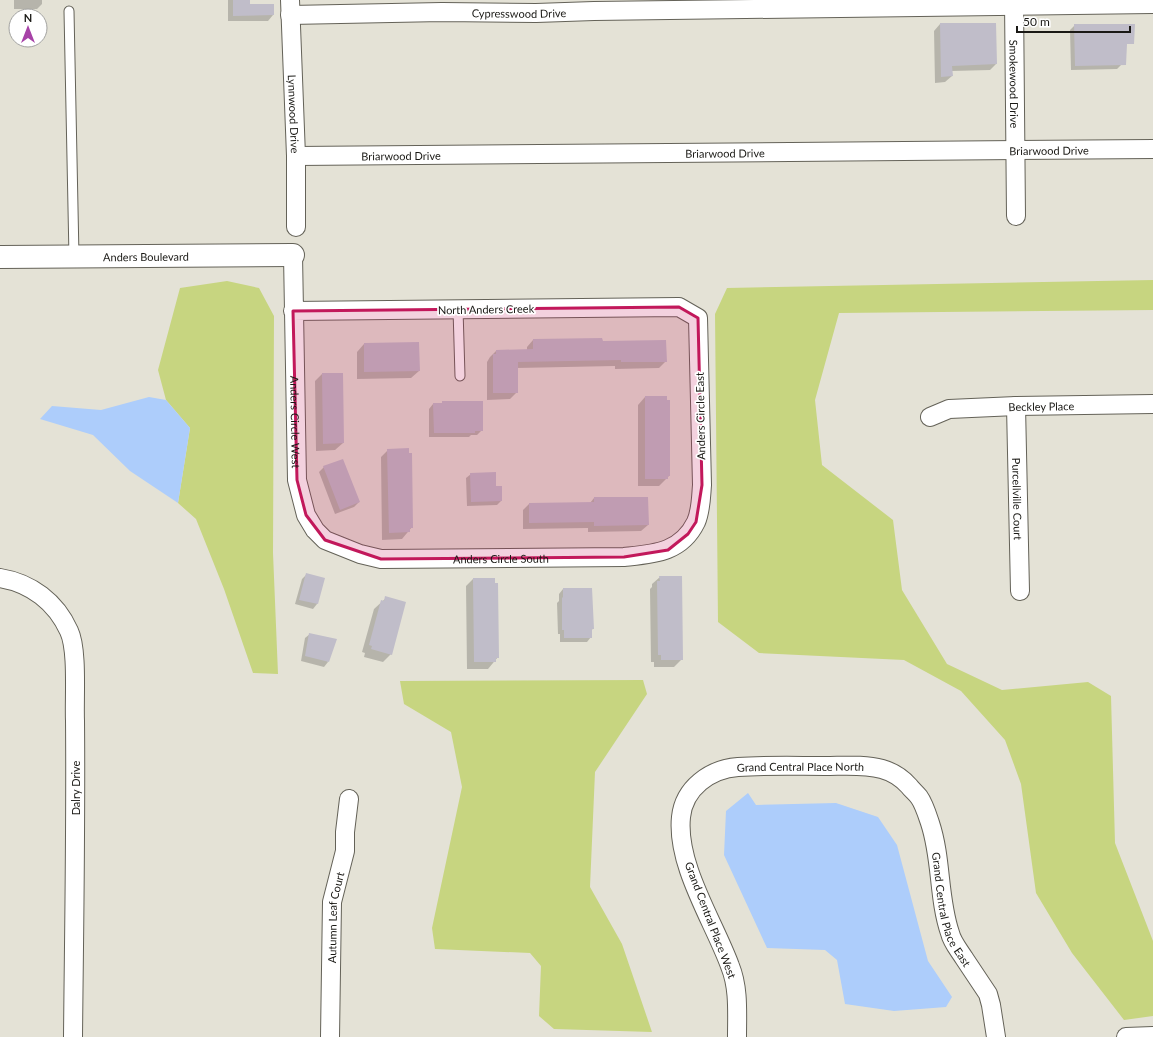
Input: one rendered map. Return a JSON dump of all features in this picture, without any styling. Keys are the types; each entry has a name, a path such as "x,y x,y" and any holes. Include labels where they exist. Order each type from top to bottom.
{"street":[{"name":"Cypresswood Drive","path":"290,7 442,6 536,13 594,5 1014,3 1153,4"},
{"name":"Smokewood Drive","path":"1014,3 1016,216"},
{"name":"Lynnwood Drive","path":"290,7 296,156 296,227"},
{"name":"Briarwood Drive","path":"296,156 1153,148"},
{"name":"Anders Boulevard","path":"0,258 293,255"},
{"name":"Anders Circle West","path":"293,255 297,480 306,515 315,530"},
{"name":"North Anders Creek","path":"293,311 679,307"},
{"name":"Anders Circle East","path":"679,307 698,318 702,486 700,508 696,522 688,534"},
{"name":"Beckley Place","path":"930,417 948,409 1016,406 1153,404"},
{"name":"Purcellville Court","path":"1016,406 1020,591"},
{"name":"Anders Circle South","path":"315,530 325,540 360,554 381,559 624,557 652,554 668,550 679,543 688,534"},
{"name":"Dalry Drive","path":"0,578 29,586 57,609 70,632 74,653 75,743 73,1037"},
{"name":"Grand Central Place North","path":"697,783 716,772 734,767 769,766 868,767 882,769 896,775 905,782"},
{"name":"Grand Central Place East","path":"905,782 919,797 927,814 937,851 946,920 950,935 988,994 996,1037"},
{"name":"Grand Central Place West","path":"697,783 685,800 681,817 682,837 688,867 730,966 736,986 737,1037"},
{"name":"Autumn Leaf Court","path":"330,1037 332,902 346,851 349,799"},
{"path":"1126,1037 1153,1036"}],"lane":[{"path":"69,11 74,257"},
{"path":"458,309 460,376"}],"highlighted area":[{"path":"679,307 698,318 702,485 696,522 688,534 668,550 624,557 381,559 325,540 306,515 297,480 293,311"}],"green space":[{"path":"1153,280 1153,310 839,313 815,400 822,465 893,520 902,590 947,664 1002,690 1088,682 1111,696 1115,843 1153,941 1153,1016 1124,1020 1072,953 1036,893 1021,784 1005,740 961,691 904,660 759,653 718,622 715,314 727,288"},
{"path":"227,281 259,288 274,316 273,553 278,674 253,673 224,589 196,519 178,503 190,428 166,400 158,370 180,288"},
{"path":"643,680 647,694 595,772 590,887 622,944 652,1032 554,1029 539,1016 541,966 530,953 435,949 432,928 462,787 451,732 404,704 400,681"}],"water":[{"path":"149,397 166,400 190,428 178,503 130,471 93,435 40,419 52,406 101,410"},
{"path":"748,793 756,805 836,803 878,817 897,845 928,961 952,997 946,1007 894,1011 845,1004 837,960 825,950 767,948 724,855 726,811"}],"building":[{"path":"233,0 250,0 250,4 274,4 274,15 233,16"},
{"path":"940,23 996,23 997,64 952,66 953,76 941,77"},
{"path":"1074,24 1135,24 1134,44 1127,44 1126,65 1075,66"},
{"path":"602,338 603,341 666,340 667,362 621,362 621,360 518,362 518,393 493,393 493,354 496,354 496,350 533,349 533,339"},
{"path":"419,342 420,371 364,372 364,343"},
{"path":"322,373 343,373 344,443 323,444"},
{"path":"645,396 667,396 667,400 670,400 670,476 668,476 668,479 645,479"},
{"path":"442,401 483,401 483,431 475,431 475,433 434,433 433,403 442,403"},
{"path":"409,448 409,453 412,453 413,528 410,528 410,532 389,533 387,449"},
{"path":"343,459 360,502 340,510 323,466"},
{"path":"496,472 496,486 502,486 502,501 471,502 470,473"},
{"path":"594,497 648,497 649,525 594,526 594,522 529,523 529,503 594,502"},
{"path":"306,573 325,578 318,604 299,600"},
{"path":"659,576 682,576 683,660 661,660 661,655 658,655 657,581 660,581"},
{"path":"473,578 495,578 495,583 498,583 499,658 496,658 496,662 474,662"},
{"path":"563,588 592,588 594,629 592,629 592,638 564,638 564,630 562,630"},
{"path":"385,596 406,602 392,655 371,649 372,646 369,645 381,600 384,601"},
{"path":"309,633 337,639 329,662 305,656"}]}
